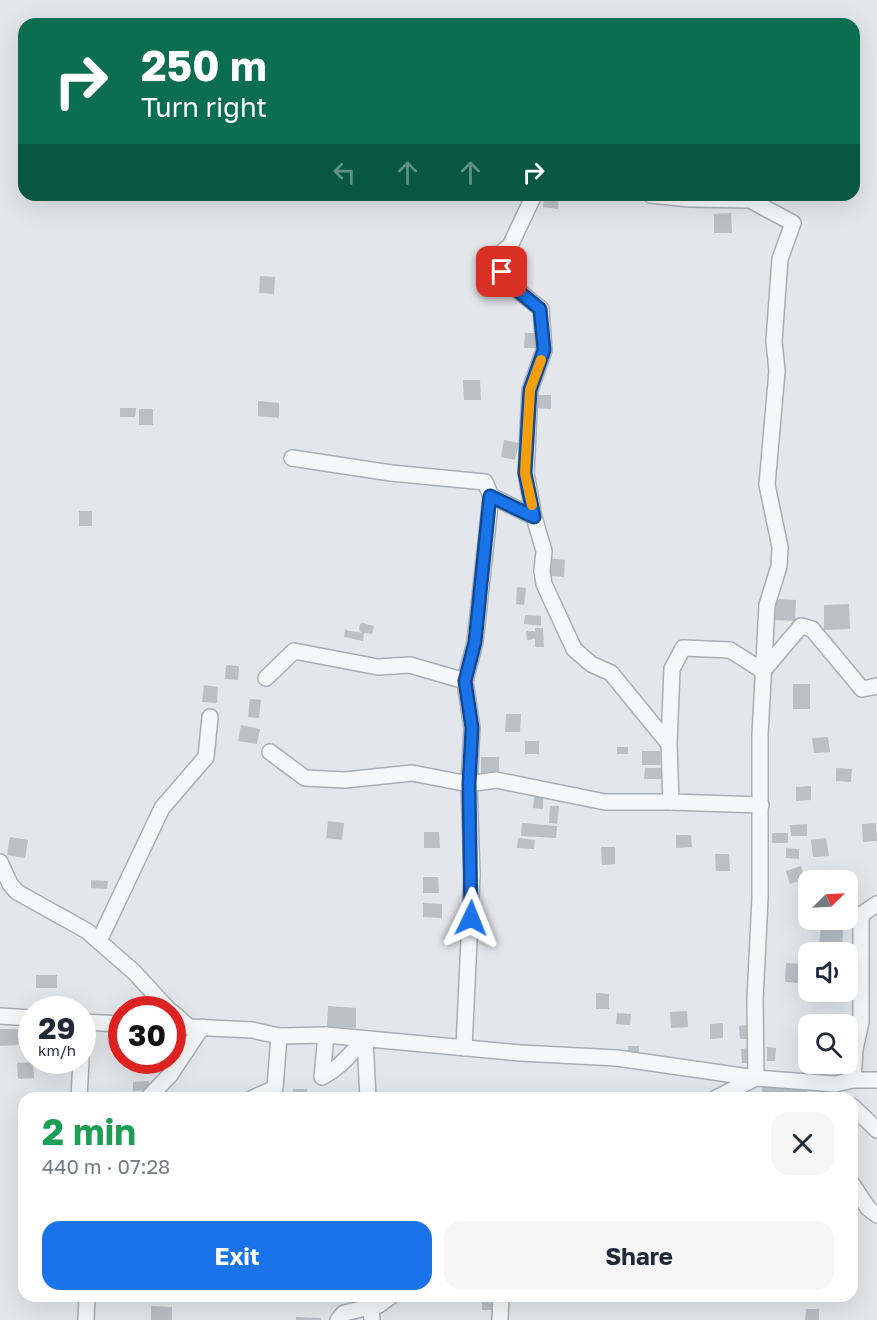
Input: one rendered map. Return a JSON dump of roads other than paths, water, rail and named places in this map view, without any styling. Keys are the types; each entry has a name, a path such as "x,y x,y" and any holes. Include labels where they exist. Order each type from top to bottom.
{"street":[{"path":"531,201 510,246 493,259 511,285 540,309 544,350 530,390 525,473 544,551 542,571 544,584 573,649 591,664 611,673 669,744"},
{"path":"752,201 793,223 780,259 774,341 777,371 767,485 780,547 779,566 767,605 760,735 761,805 756,1078"},
{"path":"292,458 391,473 484,482 490,496 475,642 465,681 472,728 469,784 472,875 464,1048"},
{"path":"490,496 534,517"},
{"path":"763,671 801,626 812,629 862,689 877,686"},
{"path":"671,802 669,744 672,669 682,648 730,650 763,671"},
{"path":"266,678 294,651 378,668 410,665 465,681"},
{"path":"99,941 162,808 206,757 210,717"},
{"path":"270,752 305,778 345,780 412,773 469,784 496,780 605,802 761,805"},
{"path":"0,862 10,884 17,892 87,931 134,972 157,996"},
{"path":"853,1080 855,1049 861,1022 861,921 862,914 877,904"},
{"path":"0,1016 18,1017"},
{"path":"186,1021 195,1027"},
{"path":"186,1027 252,1030 279,1036 326,1035 464,1048 617,1058 756,1078 835,1084 853,1080 877,1080"},
{"path":"154,1092 171,1075 195,1027"},
{"path":"326,1035 322,1077 339,1069 347,1056 365,1040"},
{"path":"266,1092 275,1088 279,1036"},
{"path":"365,1040 368,1092"},
{"path":"80,1092 81,1074"},
{"path":"728,1092 756,1078"},
{"path":"835,1084 841,1092"},
{"path":"858,1112 877,1130"},
{"path":"858,1193 868,1208 877,1215"},
{"path":"86,1320 87,1302"},
{"path":"500,1320 501,1302"},
{"path":"338,1320 344,1313 371,1308"}]}
